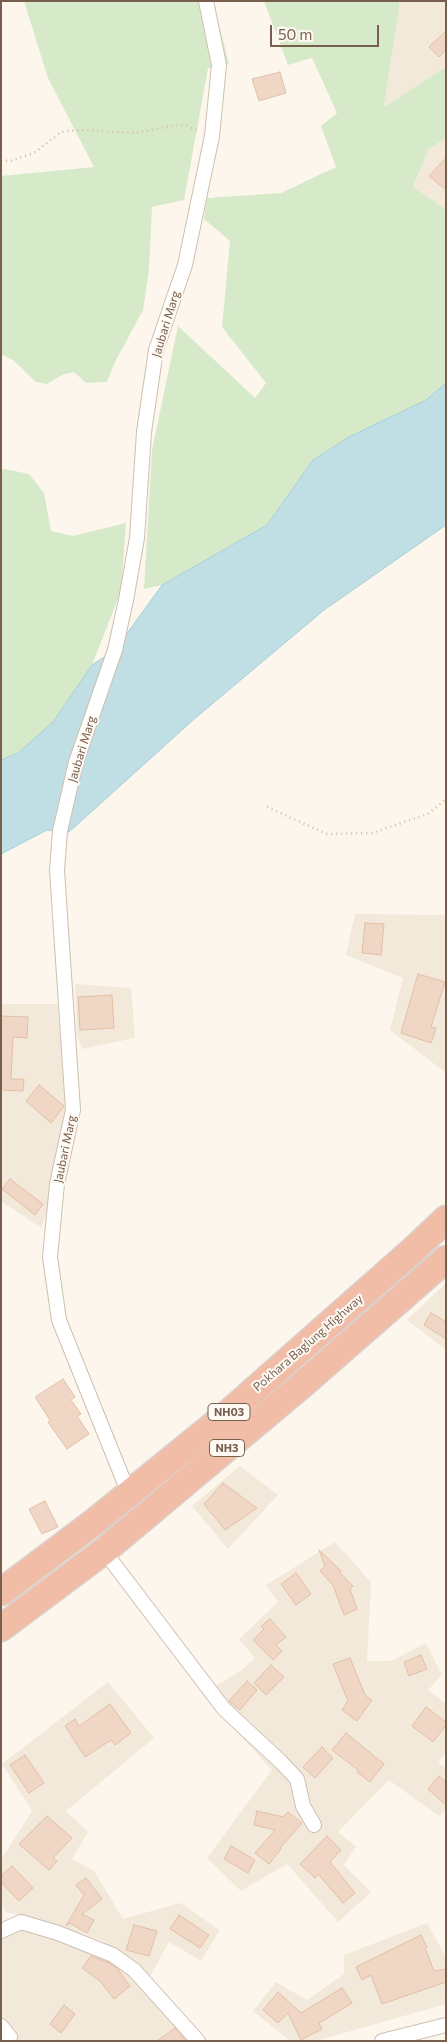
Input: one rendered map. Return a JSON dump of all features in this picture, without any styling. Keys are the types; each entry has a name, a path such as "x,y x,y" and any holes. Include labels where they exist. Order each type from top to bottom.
{"highway":[{"name":"Pokhara Baglung Highway","path":"1,1592 130,1494 226,1415 446,1219"},
{"name":"NH3","path":"1,1628 104,1551 302,1385 446,1259"}],"street":[{"name":"Jaubari Marg","path":"130,1494 59,1320 50,1257 57,1184 73,1110 57,870 60,832 76,762 115,650 126,600 137,538 144,432 156,350 185,265 212,136 219,65 206,1"},
{"path":"104,1551 224,1710 281,1762 297,1780 304,1806 314,1825"},
{"path":"1,1931 21,1922 58,1933 113,1955 134,1970 198,2041"},
{"path":"382,2041 446,2025"},
{"path":"1,2026 10,2037 8,2041"}],"path":[{"path":"1,160 10,160 34,153 61,132 66,131 84,130 137,134 176,125 187,126 212,136"},
{"path":"267,807 327,834 372,834 428,814 446,799"}],"shaded area":[{"path":"400,1 446,1 446,67 384,107"},
{"path":"446,138 446,209 413,187 428,150"},
{"path":"355,914 446,915 446,1073 390,1030 403,978 346,955"},
{"path":"75,984 131,988 135,1038 82,1049 77,1036"},
{"path":"1,1004 57,1004 68,1109 47,1211 41,1228 1,1201"},
{"path":"446,1283 446,1350 407,1320"},
{"path":"240,1466 278,1495 228,1549 192,1506"},
{"path":"335,1542 371,1582 367,1661 391,1661 426,1643 442,1675 428,1690 446,1704 446,1752 438,1763 446,1768 446,1810 439,1816 389,1780 338,1832 356,1847 344,1865 371,1892 338,1922 287,1864 241,1891 207,1858 272,1770 202,1694 242,1670 255,1658 239,1639 278,1602 266,1585"},
{"path":"108,1682 154,1738 66,1811 88,1832 72,1859 94,1871 123,1919 180,1903 220,1930 201,1961 169,1942 149,1978 104,1941 61,1926 6,1912 1,1903 1,1860 32,1811 2,1764"},
{"path":"427,1923 446,1957 446,2004 316,2041 290,2041 253,2011 276,1982 307,2000 344,1974 344,1955"},
{"path":"29,1929 92,1949 128,1970 195,2041 1,2041 1,1936"}],"green space":[{"path":"24,1 213,1 229,64 208,68 184,200 152,207 149,270 143,310 114,364 107,382 86,383 74,372 62,375 47,384 36,382 13,360 1,354 1,176 94,167 48,78"},
{"path":"264,1 400,1 384,107 446,67 446,138 428,150 413,187 446,209 446,383 426,400 349,437 313,460 267,525 162,585 144,589 152,450 178,326 255,398 266,383 222,327 230,241 204,219 207,198 281,193 336,167 321,126 337,113 312,58 288,65"},
{"path":"5,469 29,474 44,493 51,531 73,536 126,523 121,591 92,665 53,722 18,753 1,760 1,470"}],"water":[{"path":"446,383 446,525 324,610 193,720 69,832 47,830 1,854 1,760 18,753 53,722 92,665 115,650 162,585 267,525 313,460 349,437 426,400"}],"building":[{"path":"446,31 446,50 439,57 429,47"},
{"path":"280,72 286,93 259,101 252,79"},
{"path":"446,158 446,190 429,176"},
{"path":"365,923 384,924 381,955 362,953"},
{"path":"418,974 445,982 431,1027 436,1028 431,1043 401,1033"},
{"path":"112,995 114,1028 80,1030 78,997"},
{"path":"1,1016 28,1017 27,1038 13,1037 11,1079 24,1079 23,1091 1,1090"},
{"path":"39,1085 64,1106 51,1123 26,1101"},
{"path":"10,1179 43,1204 35,1215 2,1189"},
{"path":"431,1313 446,1322 446,1339 424,1325"},
{"path":"63,1379 75,1397 71,1400 81,1414 77,1416 89,1434 67,1449 48,1422 50,1420 35,1397"},
{"path":"223,1483 257,1508 225,1530 204,1504"},
{"path":"45,1501 58,1527 42,1534 29,1509"},
{"path":"319,1550 341,1571 340,1573 353,1586 350,1589 357,1609 344,1615 333,1585 320,1571 325,1566"},
{"path":"296,1573 311,1594 296,1605 281,1584"},
{"path":"270,1619 286,1637 276,1645 282,1651 273,1660 253,1640 264,1629 261,1626"},
{"path":"421,1655 427,1669 409,1676 404,1662"},
{"path":"350,1658 365,1695 372,1700 357,1721 342,1710 348,1701 333,1664"},
{"path":"271,1665 284,1677 266,1695 254,1683"},
{"path":"247,1681 257,1690 240,1710 229,1701"},
{"path":"110,1704 131,1733 115,1745 111,1740 85,1757 65,1726 75,1719 79,1726"},
{"path":"426,1707 446,1722 446,1725 433,1742 412,1726"},
{"path":"346,1733 384,1764 370,1782 332,1750"},
{"path":"322,1747 333,1758 315,1778 303,1767"},
{"path":"25,1755 44,1783 29,1793 10,1765"},
{"path":"439,1776 446,1782 446,1805 428,1789"},
{"path":"257,1811 283,1817 288,1812 302,1823 269,1864 255,1853 275,1830 254,1825"},
{"path":"47,1816 72,1838 53,1858 57,1861 49,1870 19,1844"},
{"path":"327,1836 341,1850 330,1862 355,1893 343,1903 318,1874 315,1878 300,1864"},
{"path":"231,1846 255,1860 248,1873 224,1859"},
{"path":"12,1866 33,1888 19,1901 1,1882 1,1876"},
{"path":"86,1878 102,1899 82,1914 94,1920 87,1933 70,1923 66,1926 84,1895 76,1885"},
{"path":"179,1915 209,1935 200,1948 170,1929"},
{"path":"134,1925 157,1931 149,1956 126,1950"},
{"path":"421,1935 427,1947 425,1948 434,1971 446,1969 446,1982 382,2004 371,1975 362,1980 356,1967"},
{"path":"91,1956 117,1968 130,1986 114,1999 100,1981 82,1968"},
{"path":"342,1988 352,2003 319,2023 322,2029 301,2040 288,2013 278,2023 263,2010 278,1992 301,2013"},
{"path":"64,2005 75,2014 61,2033 50,2024"},
{"path":"175,2028 186,2041 157,2041"}]}
